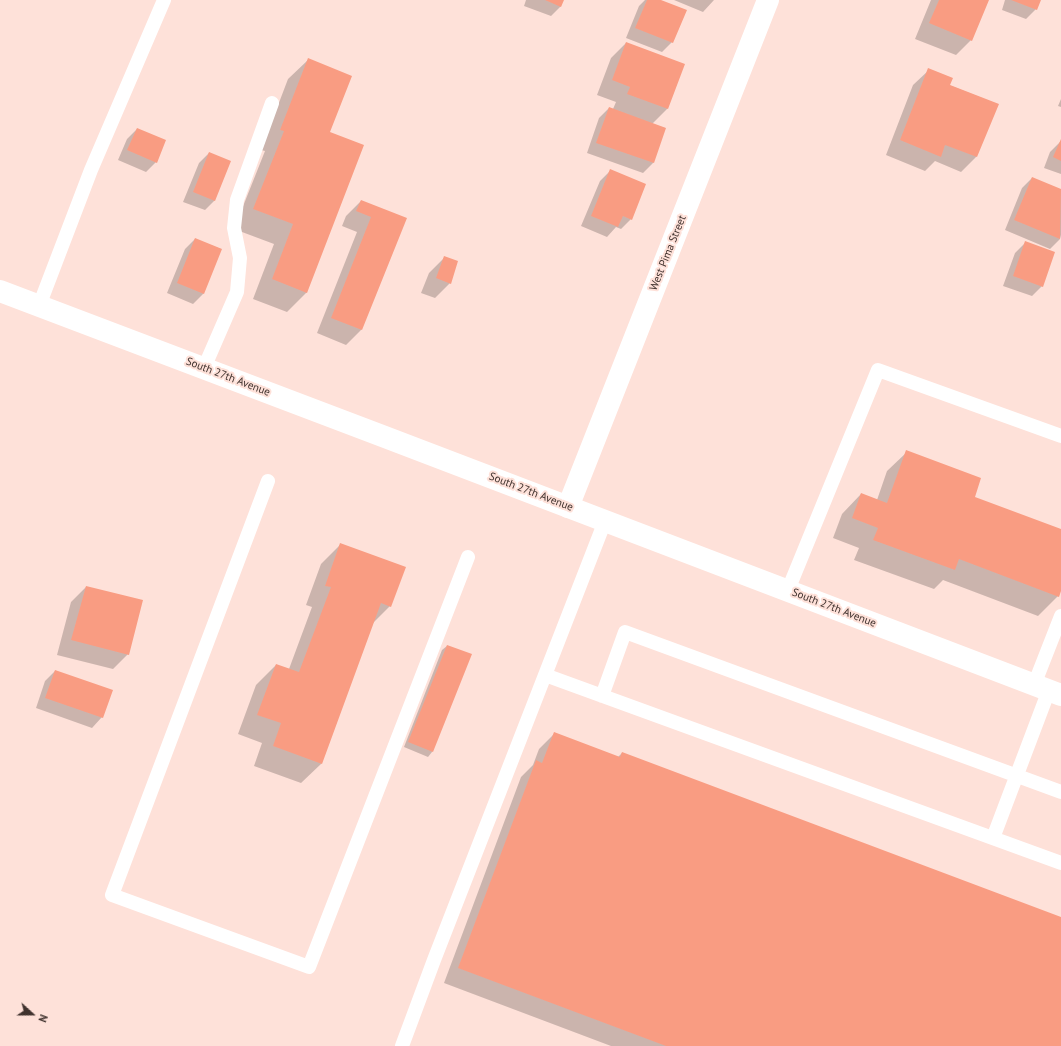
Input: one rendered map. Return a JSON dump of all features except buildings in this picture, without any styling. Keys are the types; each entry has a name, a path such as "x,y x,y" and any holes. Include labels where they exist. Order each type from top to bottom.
{"main road":[{"name":"West Pima Street","path":"568,507 768,0"},
{"name":"South 27th Avenue","path":"0,291 1048,690"}],"lane":[{"path":"39,306 91,170 164,0"},
{"path":"204,368 237,292 240,258 234,228 237,200 272,103"},
{"path":"788,590 878,370 1061,436"},
{"path":"268,481 112,895 309,967 468,557"},
{"path":"402,1046 436,953 605,521"},
{"path":"993,838 1048,690 1061,616"},
{"path":"602,696 625,632 1061,792"},
{"path":"545,675 1061,863"}]}
